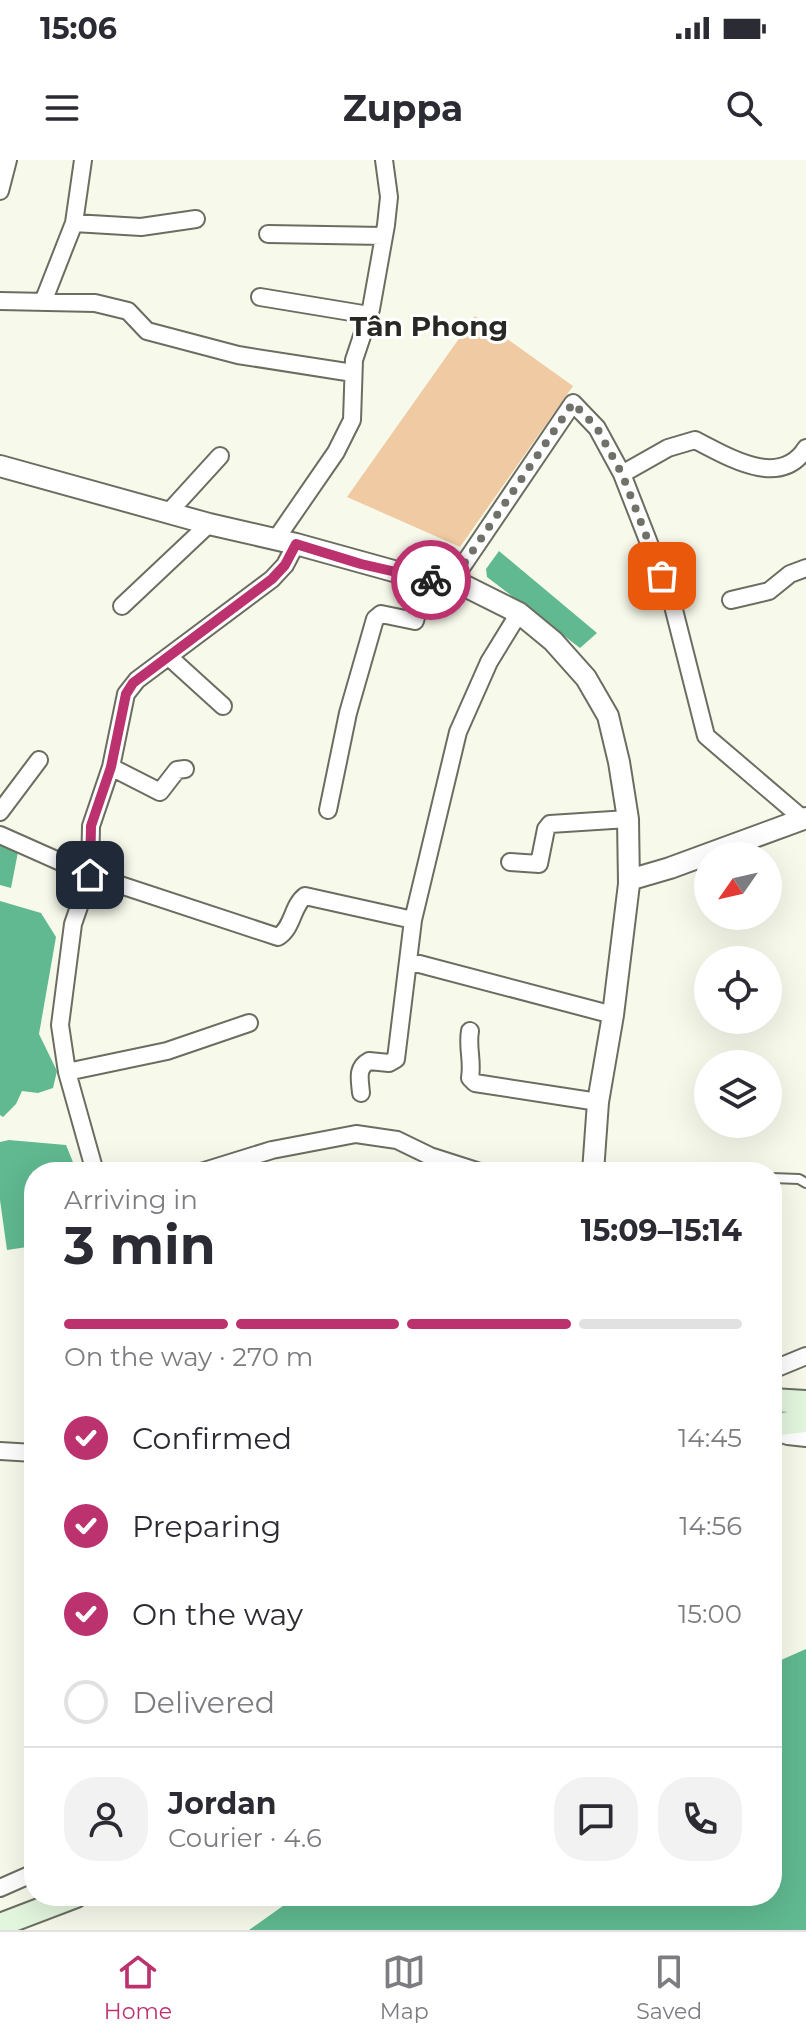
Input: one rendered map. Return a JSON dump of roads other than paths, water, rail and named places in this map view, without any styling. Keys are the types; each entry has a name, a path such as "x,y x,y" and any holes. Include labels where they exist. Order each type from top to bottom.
{"main road":[{"path":"782,1401 806,1402"},
{"path":"782,1424 806,1421"},
{"path":"4,1923 49,1906"}],"street":[{"path":"0,191 8,160"},
{"path":"43,302 74,223 83,160"},
{"path":"92,1162 67,1072 60,1025 73,924 90,875 91,826 111,767 127,690 272,579 285,565 286,542 347,431 354,408 354,360 369,315 389,197 384,160"},
{"path":"74,223 141,227 196,219"},
{"path":"268,234 384,236"},
{"path":"260,297 369,315"},
{"path":"0,301 95,303 128,311 147,331 238,355 353,373"},
{"path":"453,580 573,403 597,428 622,474 672,602 706,736 805,819"},
{"path":"622,474 668,448 695,440 743,465 773,469 798,460 806,448"},
{"path":"169,512 220,456"},
{"path":"0,466 426,580 453,580 519,613 553,641 586,678 608,716 619,762 628,819 629,880 613,1015 598,1102 594,1162"},
{"path":"122,606 209,524"},
{"path":"731,600 769,591 790,574 806,568"},
{"path":"328,810 348,713 375,619 381,614 415,621 426,580"},
{"path":"361,1093 359,1074 362,1066 369,1061 389,1063 396,1059 413,920 458,732 489,662 519,613"},
{"path":"169,657 223,706"},
{"path":"0,812 39,760"},
{"path":"111,767 160,792 177,770 185,769"},
{"path":"510,862 539,864 546,829 550,824 628,819"},
{"path":"629,880 805,819"},
{"path":"0,835 90,875 278,937 286,932 300,899 305,896 413,920"},
{"path":"408,961 613,1015"},
{"path":"67,1072 167,1051 249,1023"},
{"path":"470,1031 467,1050 473,1060 470,1078 475,1083 598,1102"},
{"path":"232,1162 260,1153 356,1134 397,1140 449,1162"},
{"path":"782,1366 806,1356"},
{"path":"782,1434 806,1438"},
{"path":"0,1451 24,1452"},
{"path":"0,1888 24,1877"},
{"path":"4,1923 30,1906"}],"lane":[{"path":"782,1178 799,1179 806,1183"}],"district":[{"name":"Tân Phong","path":"429,326"}]}
